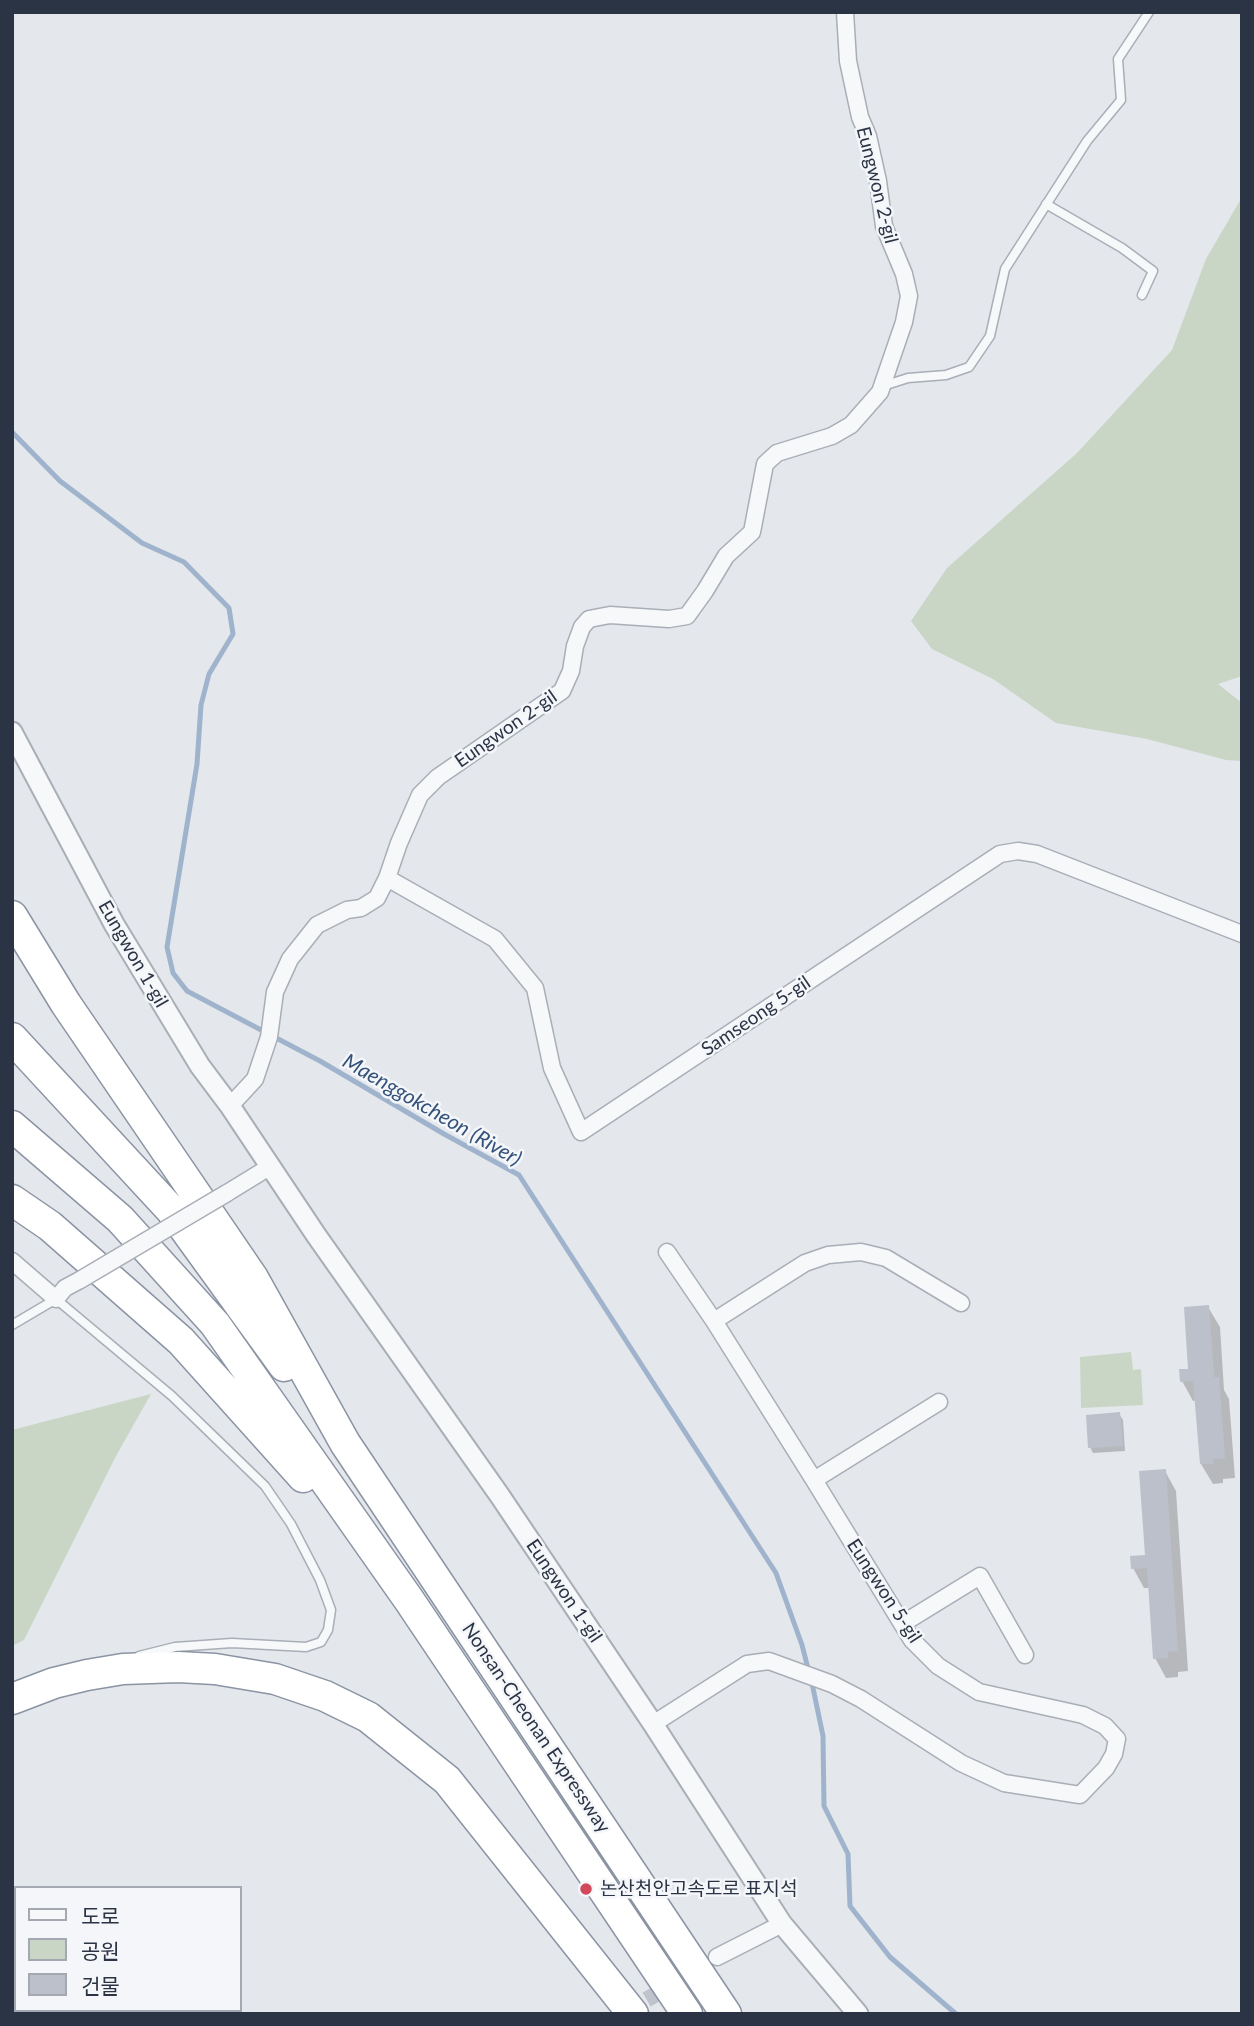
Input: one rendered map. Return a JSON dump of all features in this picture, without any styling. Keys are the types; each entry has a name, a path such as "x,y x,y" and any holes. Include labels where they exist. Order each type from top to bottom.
{"highway":[{"path":"12,916 66,1004 253,1278 345,1443"},
{"path":"12,1038 171,1210 282,1364 345,1443"},
{"path":"12,1126 120,1219 215,1324 409,1600"},
{"path":"12,1200 50,1226 181,1341 409,1600"},
{"name":"Nonsan-Cheonan Expressway","path":"345,1443 726,2014"},
{"name":"Nonsan-Cheonan Expressway","path":"409,1600 687,2014"},
{"path":"12,1699 54,1683 87,1675 147,1667 215,1670 275,1679 325,1696 368,1717 447,1780 633,2014"}],"street":[{"name":"Eungwon 2-gil","path":"230,1106 255,1079 268,1036 275,992 290,958 317,925 347,910 361,908 377,898 421,795 438,777 562,691 571,671 575,646 582,627 589,619 610,615 669,619 687,616 726,556 752,532 765,464 777,453 832,436 851,425 880,392 904,322 909,296 904,274 884,226 878,181 848,61 845,12"},
{"name":"Eungwon 1-gil","path":"12,732 114,924 200,1066 500,1496 653,1724 782,1924 858,2014"},
{"name":"Samseong 5-gil","path":"387,878 495,939 535,988 552,1068 581,1132 1000,854 1018,851 1038,854 1242,934"},
{"path":"12,1261 56,1299 79,1280 271,1166"},
{"name":"Eungwon 5-gil","path":"653,1724 747,1664 769,1661 832,1684 861,1699 961,1763 1004,1783 1080,1796 1106,1768 1114,1754 1117,1738 1105,1726 1083,1714 979,1692 938,1666 912,1640 714,1321 667,1252"},
{"path":"714,1321 804,1263 828,1255 861,1252 886,1258 961,1303"},
{"path":"814,1480 939,1402"},
{"path":"902,1624 979,1576 1025,1655"},
{"path":"717,1957 782,1924"}],"lane":[{"path":"881,386 908,378 946,375 969,367 990,336 1006,269 1087,141 1121,100 1118,59 1149,12"},
{"path":"1046,204 1122,248 1153,271 1142,295"},
{"path":"12,1325 56,1299 172,1396 265,1486 291,1524 320,1580 331,1610 328,1630 321,1642 306,1647 232,1643 175,1647 151,1652 87,1675"}],"green space":[{"path":"1242,197 1242,676 1218,684 1242,703 1242,761 1226,760 1147,739 1056,723 993,679 932,649 911,621 947,568 1077,453 1172,350 1206,259"},
{"path":"1131,1352 1133,1370 1141,1369 1143,1405 1081,1408 1080,1357"},
{"path":"151,1394 116,1456 24,1640 12,1646 12,1430"}],"building":[{"path":"1209,1305 1214,1377 1219,1377 1225,1458 1213,1459 1213,1464 1200,1464 1193,1381 1180,1382 1179,1369 1188,1369 1184,1307"},
{"path":"1120,1412 1123,1446 1088,1448 1086,1415"},
{"path":"1166,1469 1178,1651 1168,1652 1168,1658 1153,1659 1147,1568 1131,1569 1130,1556 1145,1555 1139,1471"}],"waterway":[{"name":"Maenggokcheon (River)","path":"12,432 60,481 142,543 184,562 229,608 233,634 209,674 201,705 197,764 167,947 173,973 187,991 320,1061 519,1175 776,1573 802,1645 813,1688 823,1736 824,1806 848,1854 850,1906 890,1957 956,2014"}],"tunnel":[{"path":"626,2012 673,1984"}],"place":[{"name":"논산천안고속도로 표지석","path":"586,1889"}]}
